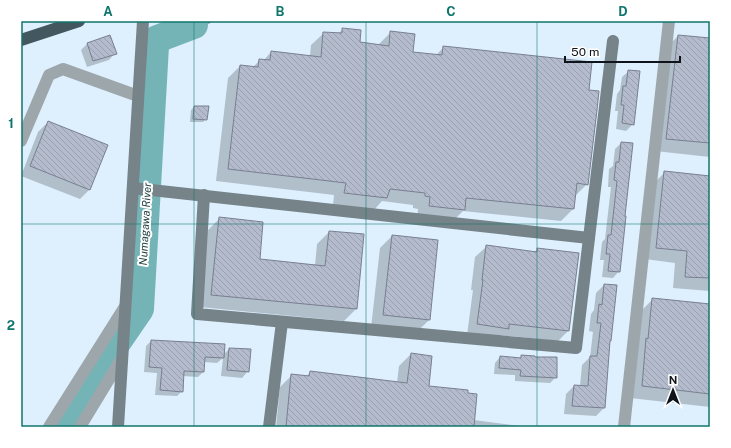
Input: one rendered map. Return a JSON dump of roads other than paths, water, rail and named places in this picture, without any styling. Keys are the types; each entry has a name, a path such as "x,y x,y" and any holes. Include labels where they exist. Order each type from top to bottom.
{"highway":[{"path":"21,40 80,21"}],"street":[{"path":"118,427 143,21"},
{"path":"624,427 669,21"},
{"path":"204,195 197,314 576,348 613,41"},
{"path":"21,141 49,75 63,69 138,96"},
{"path":"133,188 589,238"},
{"path":"49,427 126,310"},
{"path":"269,427 282,322"},
{"path":"80,427 123,355"}],"waterway":[{"name":"Numagawa River","path":"63,427 140,309 155,46 157,39 194,25 193,21"},
{"path":"194,25 209,21"}]}
